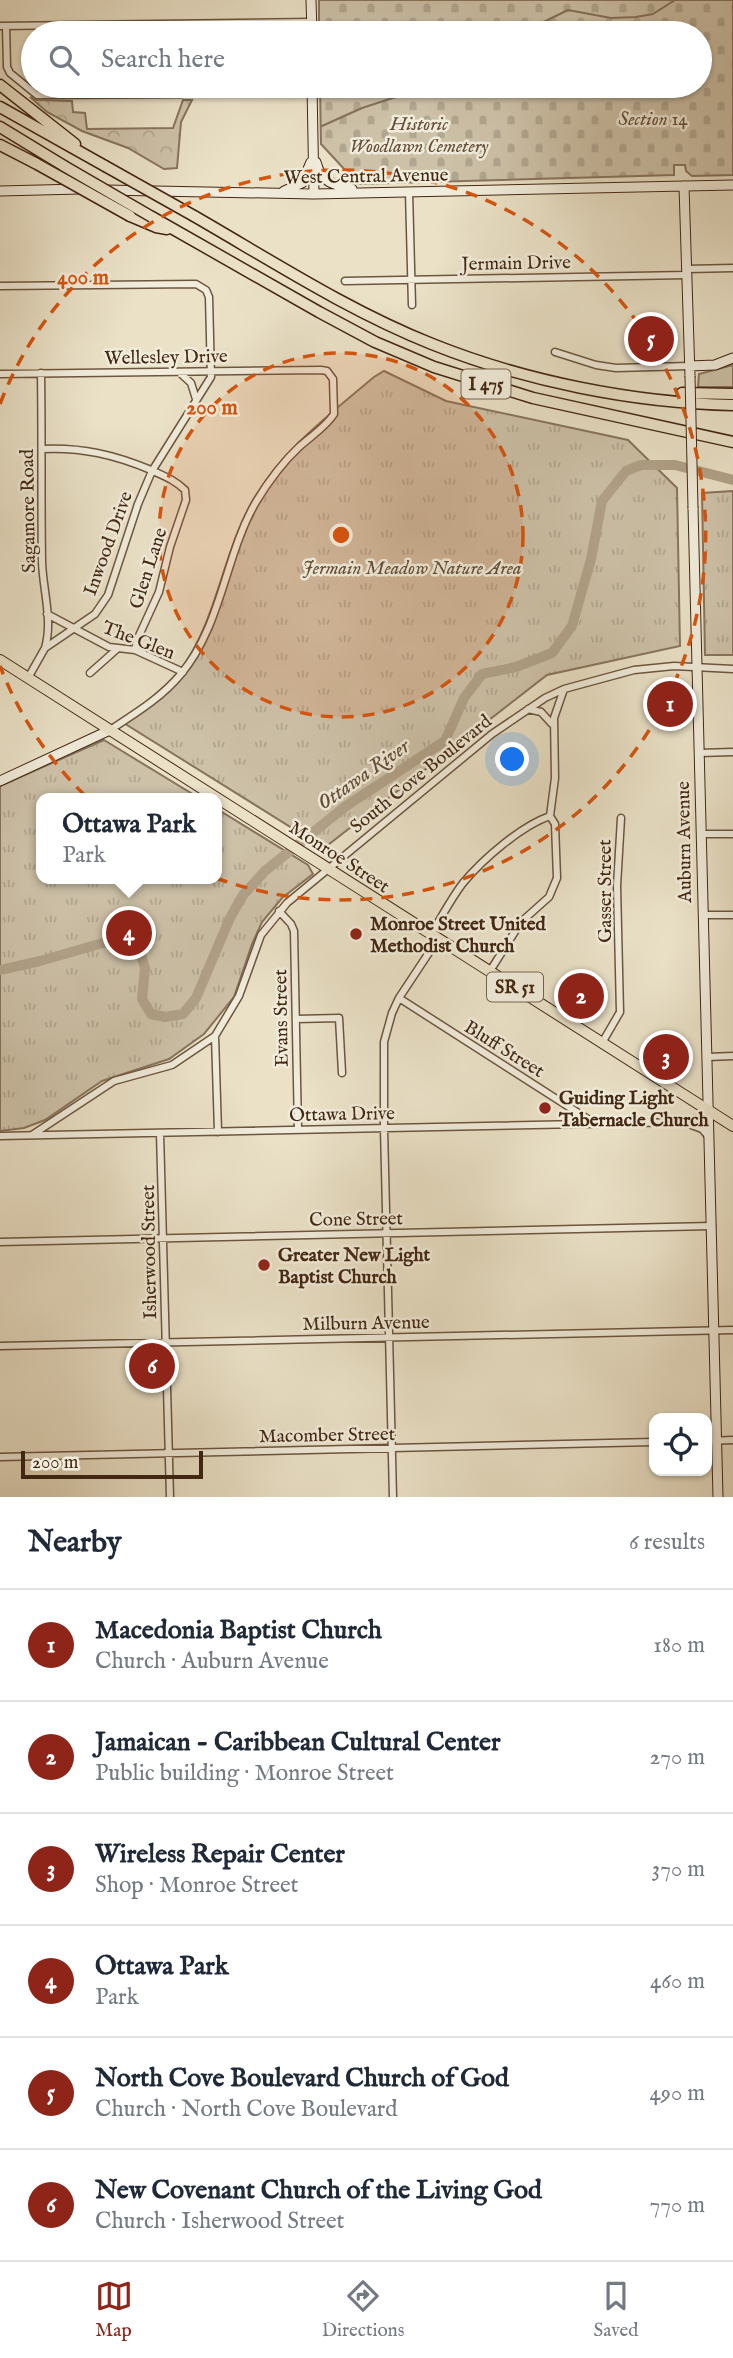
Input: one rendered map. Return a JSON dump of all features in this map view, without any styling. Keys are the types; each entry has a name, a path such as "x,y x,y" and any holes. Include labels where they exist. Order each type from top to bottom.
{"highway":[{"path":"0,85 59,130 89,158"},
{"name":"I 475","path":"0,107 359,310 432,344 526,375 613,392"},
{"name":"I 475","path":"0,127 172,229 348,328 433,367 533,398 733,442"},
{"path":"0,145 130,216 156,227 172,229"},
{"path":"613,392 733,394"},
{"path":"613,392 733,405"}],"main road":[{"name":"Monroe Street","path":"0,660 209,793"},
{"name":"Monroe Street","path":"222,802 733,1126"}],"street":[{"path":"311,0 312,21"},
{"path":"21,26 3,26 7,68 21,82"},
{"path":"312,98 314,194"},
{"path":"276,193 295,187 305,178 313,150"},
{"path":"313,150 318,169 325,180 337,186 367,193"},
{"name":"West Central Avenue","path":"0,191 63,189 314,194 733,185"},
{"name":"Auburn Avenue","path":"684,186 712,1226 712,1441 718,1497"},
{"path":"409,192 412,305"},
{"name":"Jermain Drive","path":"345,281 686,272 733,268"},
{"name":"Inwood Drive","path":"0,286 196,284 206,290 209,297 211,377 152,471 138,504 108,595 95,614 45,648 28,678"},
{"path":"555,352 596,365 616,368 715,365 733,358"},
{"name":"Wellesley Drive","path":"0,374 321,370 331,374 334,414 275,473 256,503 236,545 219,597 196,652 183,672"},
{"path":"179,372 191,383 196,400"},
{"name":"Sagamore Road","path":"41,373 42,563 49,625 45,648"},
{"path":"42,449 88,450 121,458 152,471"},
{"name":"Glen Lane","path":"135,650 159,592 187,495 180,485 152,471"},
{"name":"The Glen","path":"47,614 117,649 135,650 183,672"},
{"path":"90,673 117,649"},
{"name":"South Cove Boulevard","path":"33,1135 114,1081 172,1065 215,1036 239,996 261,935 279,911 324,866 492,734 528,709 564,688 634,670 674,666 733,669"},
{"path":"0,781 110,730 147,706 183,672"},
{"path":"489,971 521,922 549,897 553,890 557,853 555,824 550,816 555,778 554,718 564,688"},
{"path":"528,709 535,709 547,716 554,729"},
{"path":"699,753 733,752"},
{"path":"393,1497 384,1042 392,1013 455,896 474,872 534,821 550,816"},
{"name":"Gasser Street","path":"602,1043 621,1012 617,886 621,818"},
{"path":"701,834 733,834"},
{"name":"Evans Street","path":"279,911 291,924 294,939 298,1130"},
{"path":"703,915 733,915"},
{"name":"Bluff Street","path":"399,999 595,1124"},
{"path":"296,1019 339,1018 342,1073"},
{"path":"215,1036 218,1132"},
{"path":"707,1057 733,1056"},
{"name":"Ottawa Drive","path":"0,1136 684,1122 709,1111"},
{"path":"684,1122 702,1129 710,1138"},
{"name":"Isherwood Street","path":"160,1133 170,1497"},
{"name":"Cone Street","path":"0,1242 712,1226"},
{"name":"Milburn Avenue","path":"0,1346 733,1330"},
{"path":"712,1441 733,1440"},
{"name":"Macomber Street","path":"0,1457 649,1442"}],"green space":[{"name":"Historic Woodlawn Cemetery","path":"319,0 733,0 733,175 692,176 686,171 685,165 674,165 674,175 358,184 321,144 320,98 712,98 712,21 319,21"},
{"path":"31,98 72,101 73,112 85,113 87,129 173,128 183,100 192,100 181,122 177,168 164,169 128,148 82,131 47,112"},
{"path":"733,365 733,387 698,387 699,374"},
{"name":"Jermain Meadow Nature Area","path":"384,371 446,401 628,440 677,488 680,646 547,675 324,848 119,720 167,684 193,650 203,630 242,522 264,483 307,434"},
{"path":"733,491 733,655 705,655 702,493"},
{"path":"104,740 191,793 36,793 36,884 222,884 222,812 308,865 313,874 282,898 262,922 234,997 204,1034 169,1059 102,1081 45,1120 24,1128 0,1131 0,786"}],"waterway":[{"path":"546,21 568,10 611,18 636,17 653,14 675,0"},
{"path":"322,126 393,98"},
{"name":"Ottawa River","path":"0,970 110,941 128,943 140,952 145,968 142,999 151,1014 165,1017 183,1014 196,998 230,918 243,895 265,871 346,806 445,741 464,698 482,674 516,667 552,653 572,626 591,559 602,501 626,471 641,465 675,465 733,480"}],"place":[{"name":"North Cove Boulevard Church of God","path":"651,339"},
{"name":"Macedonia Baptist Church","path":"670,704"},
{"name":"Ottawa Park","path":"129,933"},
{"name":"Monroe Street United Methodist Church","path":"356,934"},
{"name":"Jamaican - Caribbean Cultural Center","path":"581,996"},
{"name":"Wireless Repair Center","path":"666,1057"},
{"name":"Guiding Light Tabernacle Church","path":"545,1108"},
{"name":"Greater New Light Baptist Church","path":"264,1265"},
{"name":"New Covenant Church of the Living God","path":"152,1366"}],"park label":[{"name":"Section 14","path":"653,118"}]}
